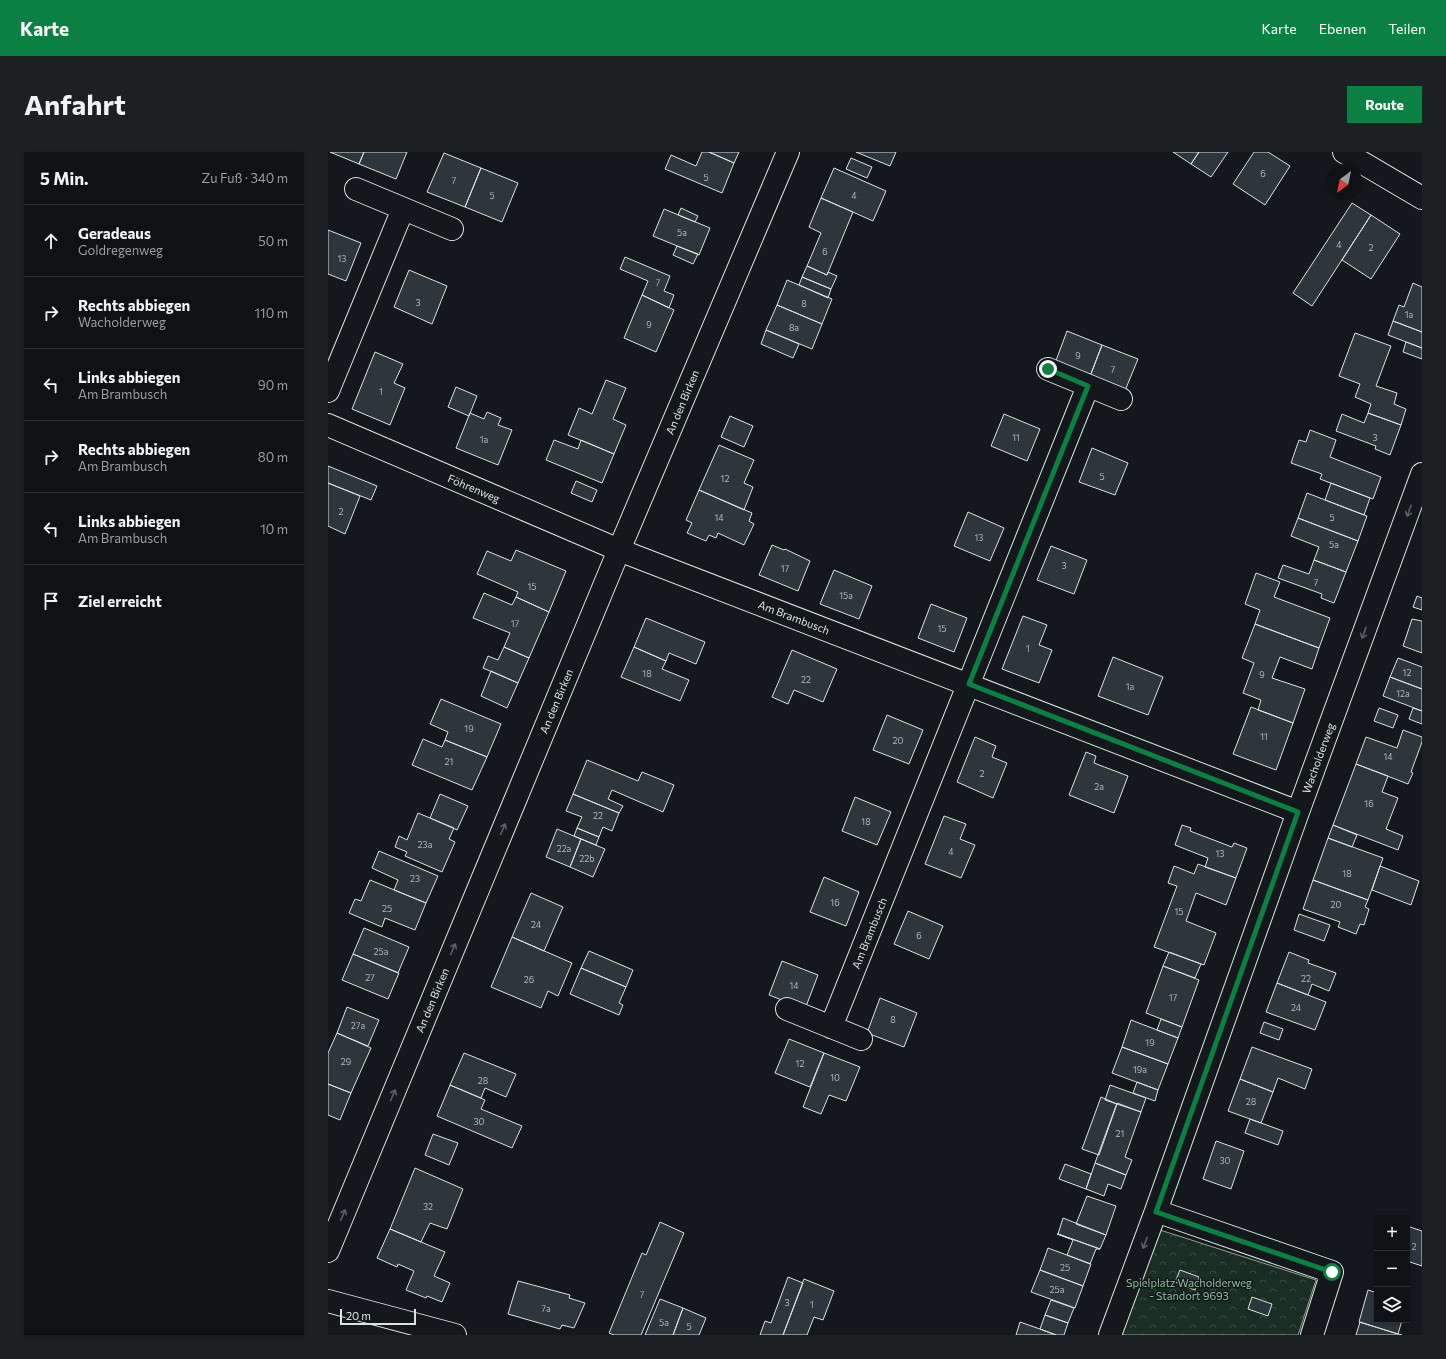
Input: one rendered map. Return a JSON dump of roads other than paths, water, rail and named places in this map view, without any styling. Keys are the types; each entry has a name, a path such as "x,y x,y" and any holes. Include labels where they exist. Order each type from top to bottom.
{"street":[{"name":"An den Birken","path":"328,1252 619,550 788,152"},
{"path":"1344,152 1422,198"},
{"path":"356,189 452,229"},
{"path":"328,391 403,208"},
{"path":"1048,369 1121,399"},
{"name":"Am Brambusch","path":"831,1027 1088,386"},
{"name":"Föhrenweg","path":"328,425 619,550"},
{"name":"Wacholderweg","path":"1110,1335 1156,1212 1298,812 1422,474"},
{"name":"Am Brambusch","path":"619,550 1298,812"},
{"path":"787,1009 861,1039"},
{"path":"1156,1212 1332,1272 1312,1335"},
{"path":"328,1301 454,1335"}],"park label":[{"name":"Spielplatz Wacholderweg - Standort 9693","path":"1189,1288"}]}
